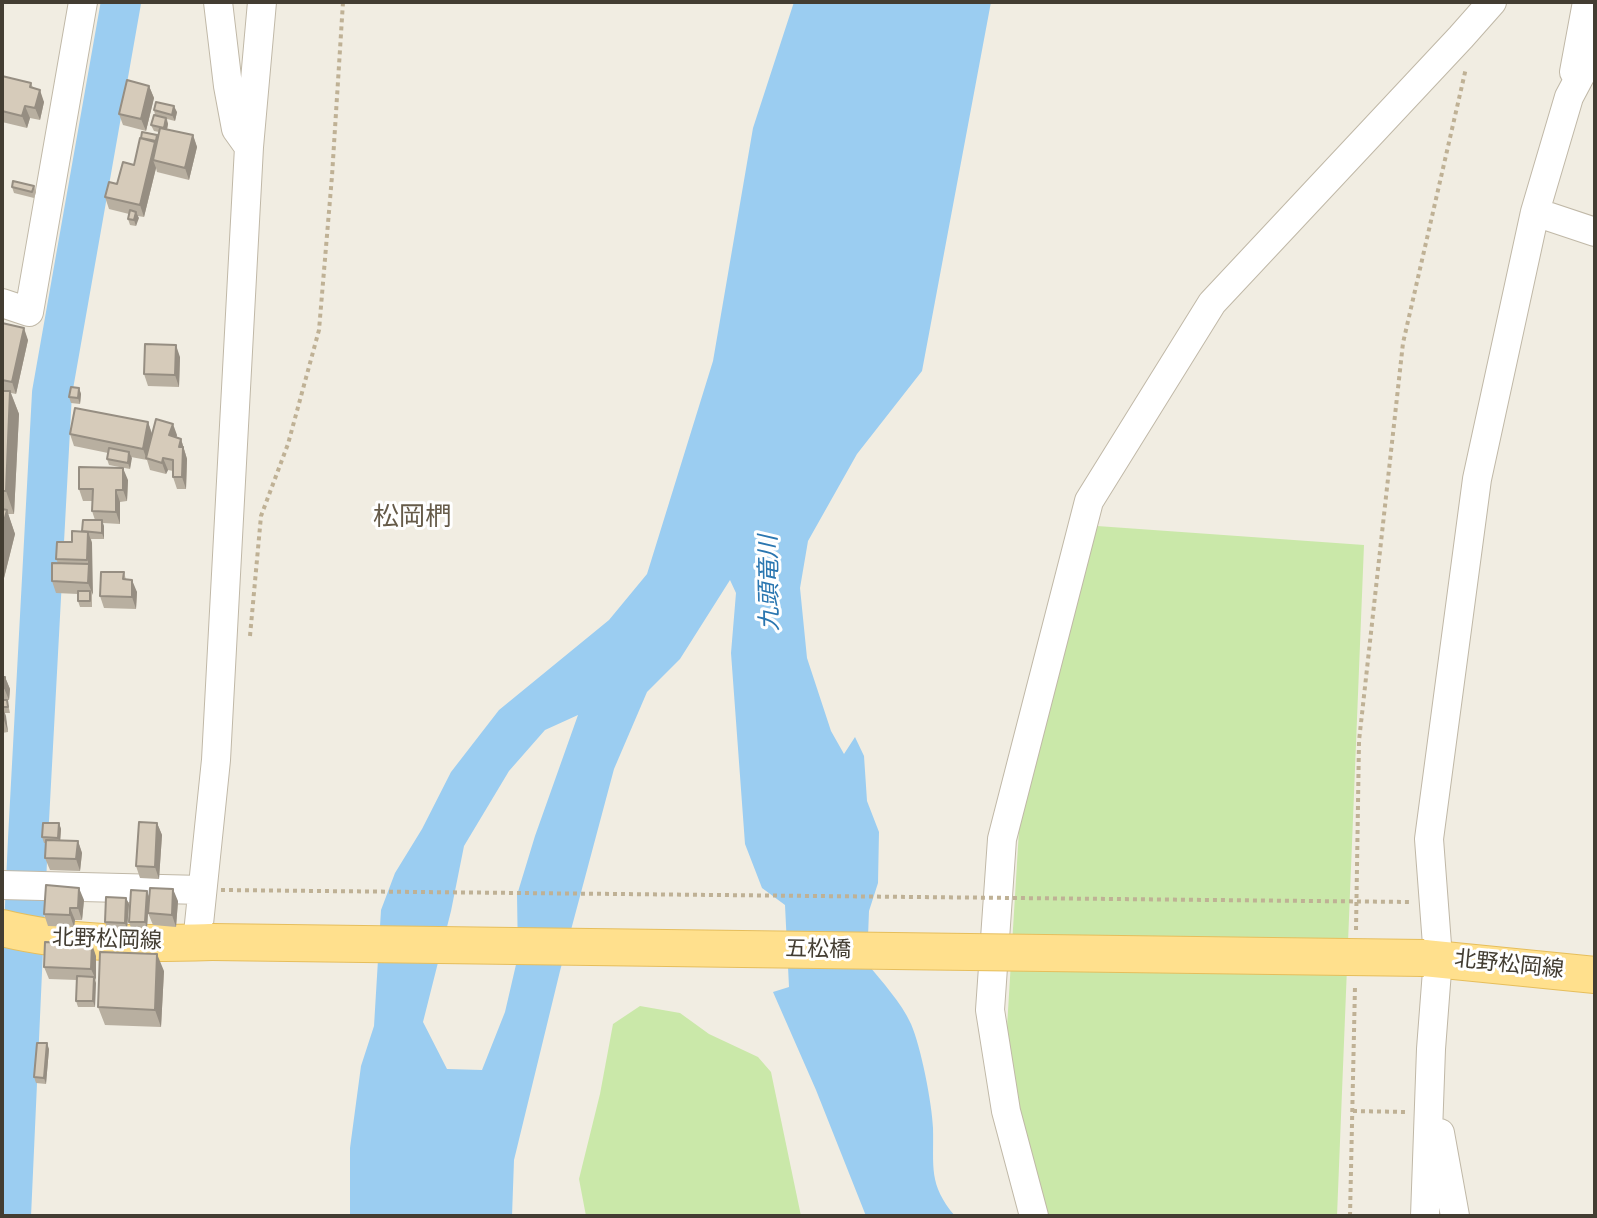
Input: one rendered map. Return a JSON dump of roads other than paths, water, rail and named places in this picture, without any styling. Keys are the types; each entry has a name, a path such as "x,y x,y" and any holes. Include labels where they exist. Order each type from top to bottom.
{"main road":[{"name":"北野松岡線","path":"2,928 40,937 95,941 204,942"},
{"name":"五松橋","path":"204,942 1431,958"},
{"name":"北野松岡線","path":"1431,958 1595,975"}],"street":[{"path":"2,303 29,312 83,2"},
{"path":"218,2 236,129 249,147"},
{"path":"204,942 211,890 249,147 262,2"},
{"path":"1034,1216 1006,1111 990,1010 1002,839 1089,501 1212,303 1492,2"},
{"path":"1425,1216 1430,1077 1429,839 1439,761 1477,479 1535,212 1569,97 1587,2"},
{"path":"1569,97 1595,48"},
{"path":"1535,212 1595,232"},
{"path":"3,885 211,890"},
{"path":"1430,1077 1455,1216"}],"water":[{"name":"九頭竜川","path":"794,2 991,2 922,371 857,454 808,541 800,588 807,658 831,731 844,754 855,737 864,756 867,801 879,832 878,883 869,911 867,963 902,1008 915,1034 931,1104 934,1175 940,1194 955,1216 866,1216 773,992 789,987 785,905 762,888 745,844 731,653 736,593 730,580 680,659 647,692 614,769 514,1160 512,1216 350,1216 350,1148 361,1066 374,1026 381,910 395,873 451,772 499,710 609,620 647,574 713,361 753,128","holes":["578,715 517,895 518,956 505,1012 482,1070 447,1069 423,1022 464,846 509,771 545,730"]}],"waterway":[{"path":"11,1216 52,393 121,2"}],"district":[{"name":"松岡椚","path":"412,518"}]}
